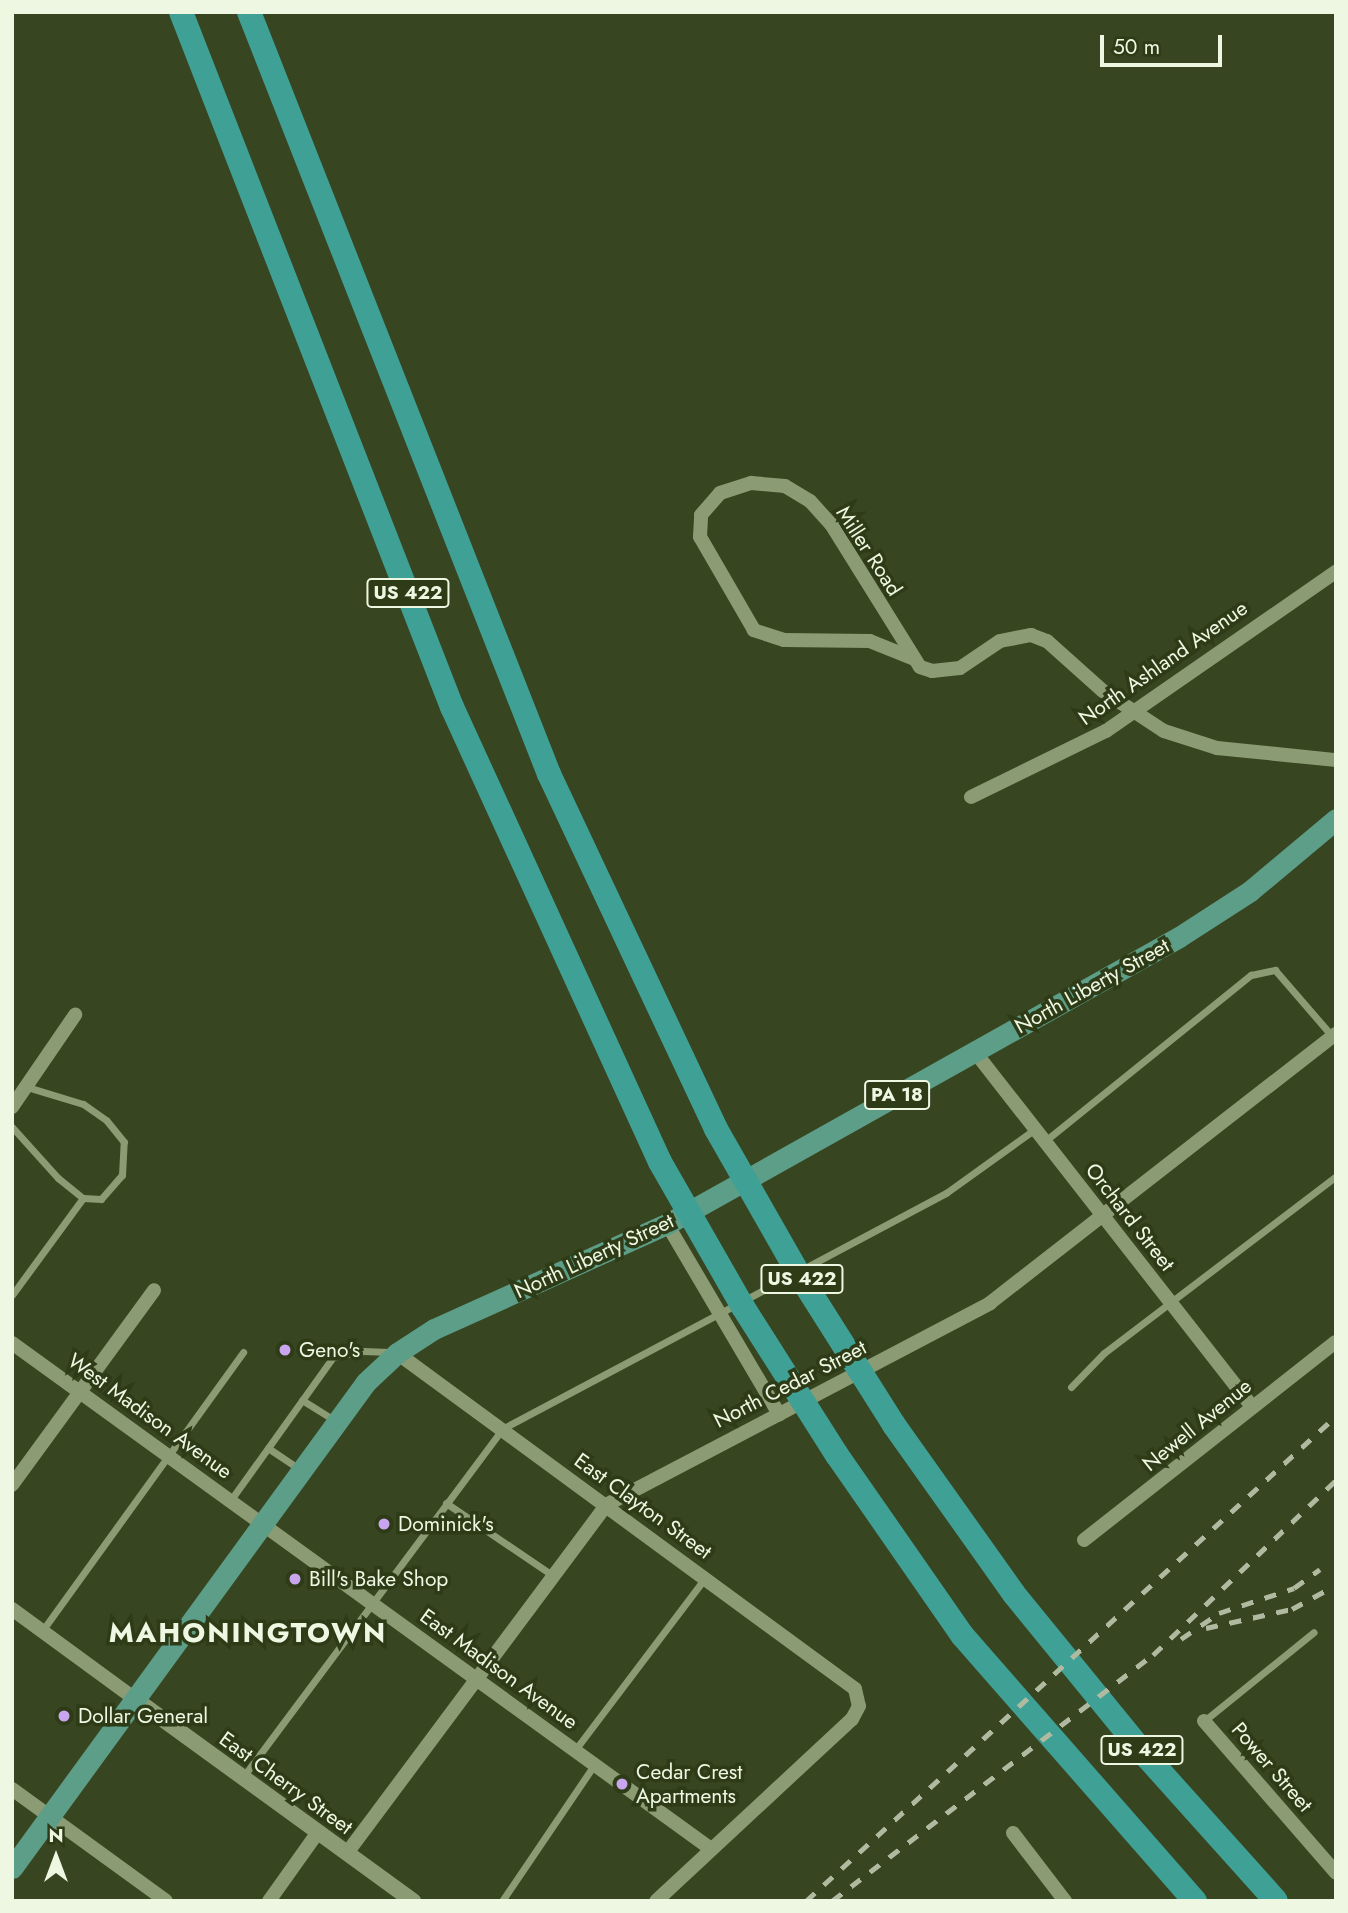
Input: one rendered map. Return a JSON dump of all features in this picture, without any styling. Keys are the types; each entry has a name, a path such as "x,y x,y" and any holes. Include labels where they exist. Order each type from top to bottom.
{"highway":[{"name":"US 422","path":"181,12 452,707 660,1162 836,1455 962,1635 1195,1901"},
{"name":"US 422","path":"250,12 549,774 716,1129 798,1273 894,1425 1014,1594 1147,1757 1276,1901"}],"main road":[{"name":"North Liberty Street","path":"12,1868 337,1422 376,1371 397,1353 434,1329 667,1224 975,1052 1216,914 1278,870 1336,819"}],"street":[{"name":"Miller Road","path":"912,658 870,641 784,640 754,630 700,537 701,515 720,494 751,483 785,486 810,501 831,524 920,667 946,671 975,661 1009,636 1039,636 1132,711 1164,731 1208,746 1336,760"},
{"name":"North Ashland Avenue","path":"971,797 1082,744 1336,572"},
{"path":"12,1107 75,1015"},
{"name":"North Cedar Street","path":"347,1853 606,1505 990,1303 1335,1037"},
{"name":"Orchard Street","path":"975,1052 1252,1407"},
{"path":"667,1224 779,1414"},
{"path":"12,1485 154,1290"},
{"name":"Newell Avenue","path":"1084,1540 1336,1342"},
{"name":"West Madison Avenue","path":"12,1343 263,1524"},
{"name":"East Clayton Street","path":"397,1353 848,1681 858,1698 852,1719 711,1849"},
{"name":"East Madison Avenue","path":"263,1524 711,1849"},
{"path":"12,1609 135,1699"},
{"name":"East Cherry Street","path":"135,1699 413,1901"},
{"name":"Power Street","path":"1205,1721 1336,1873"},
{"path":"12,1789 166,1901"},
{"path":"269,1901 318,1832"},
{"path":"1013,1833 1065,1901"},
{"path":"656,1901 711,1849"}],"lane":[{"path":"1045,1142 1234,986 1251,975 1275,970 1335,1037"},
{"path":"12,1127 58,1178 83,1198 101,1199 110,1193 126,1164 124,1142 100,1115 83,1104 26,1087"},
{"path":"243,1777 502,1429 946,1194 1035,1129"},
{"path":"1071,1387 1104,1353 1172,1305 1336,1176"},
{"path":"12,1294 83,1198"},
{"path":"230,1501 333,1357 363,1351 397,1353"},
{"path":"42,1631 166,1454 243,1353"},
{"path":"302,1400 337,1422"},
{"path":"268,1448 302,1471"},
{"path":"446,1503 552,1575"},
{"path":"575,1750 706,1578"},
{"path":"1205,1721 1314,1632"},
{"path":"502,1901 594,1764"}],"railway":[{"path":"806,1901 1336,1416"},
{"path":"832,1901 1153,1655 1336,1480"},
{"path":"1181,1639 1219,1613 1294,1588 1320,1569"},
{"path":"1206,1628 1292,1609 1334,1586"}],"place":[{"name":"Geno's","path":"285,1350"},
{"name":"Dominick's","path":"384,1524"},
{"name":"Bill's Bake Shop","path":"295,1579"},
{"name":"Dollar General","path":"64,1716"},
{"name":"Cedar Crest Apartments","path":"622,1784"}],"district":[{"name":"MAHONINGTOWN","path":"248,1633"}]}
